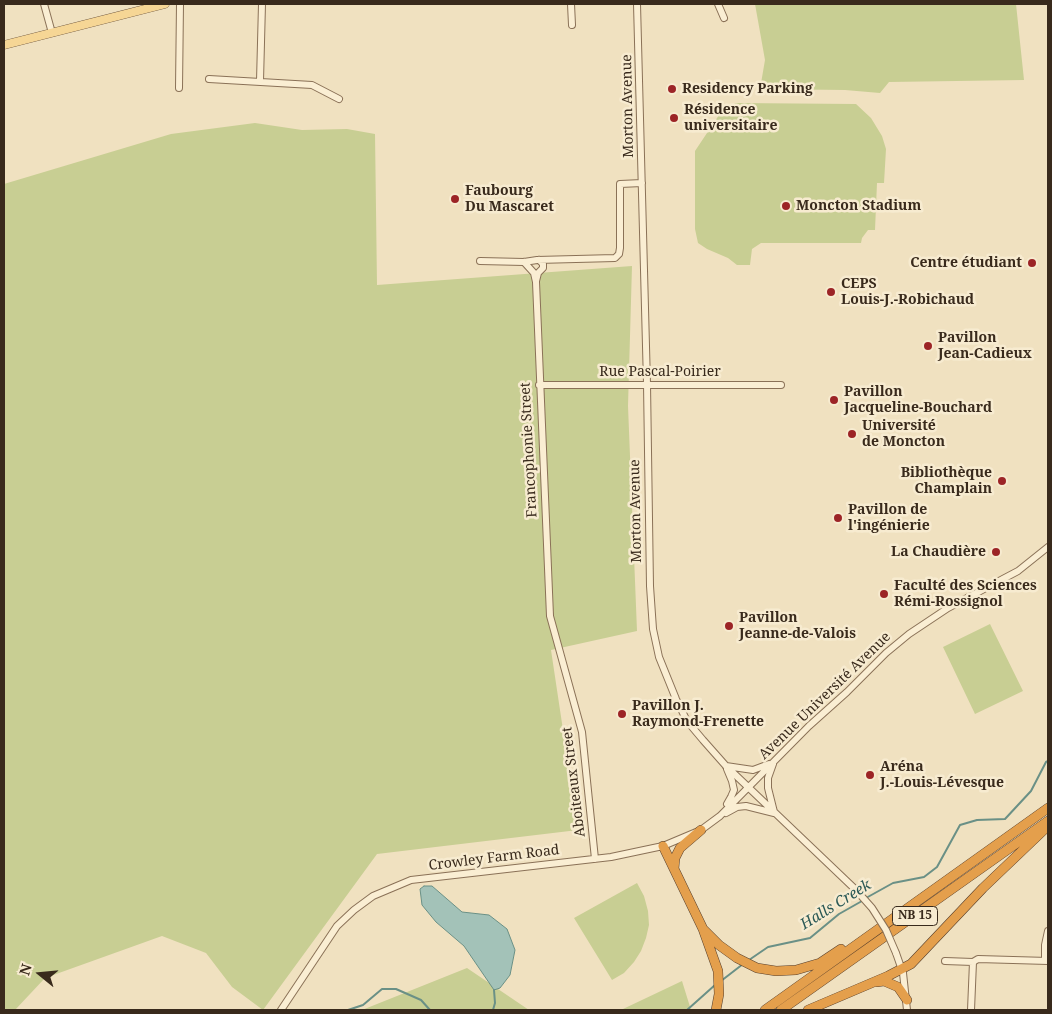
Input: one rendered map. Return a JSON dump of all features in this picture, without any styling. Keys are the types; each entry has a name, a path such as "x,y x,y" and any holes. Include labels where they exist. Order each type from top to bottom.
{"highway":[{"name":"NB 15","path":"765,1010 1048,808"},
{"name":"NB 15","path":"781,1010 1048,821"},
{"path":"808,1010 870,984 911,964 983,888 1048,826"},
{"path":"674,869 675,858 680,848 701,830"},
{"path":"663,846 703,929 718,971 719,994 716,1010"},
{"path":"703,929 719,945 737,958 757,968 776,971 796,970 820,963 903,907 934,890"},
{"path":"870,984 884,981 898,987 907,1000"}],"main road":[{"path":"4,45 165,4"}],"street":[{"path":"44,4 52,33"},
{"path":"179,88 180,4"},
{"path":"260,81 262,4"},
{"path":"571,4 572,26"},
{"name":"Morton Avenue","path":"637,4 647,384 650,586 653,629 659,657 687,721 726,766 856,890 872,908 886,930 902,968 907,1010"},
{"path":"718,4 724,18"},
{"path":"209,79 312,85 339,99"},
{"path":"480,261 524,262 537,266 617,256 620,248 620,184 642,183"},
{"name":"Francophonie Street","path":"537,266 539,385 550,616"},
{"name":"Rue Pascal-Poirier","path":"539,385 781,385"},
{"name":"Avenue Université Avenue","path":"748,788 809,726 847,692 868,669 909,634 973,594 1018,571 1048,547"},
{"name":"Aboiteaux Street","path":"550,616 582,732 595,859"},
{"path":"726,766 753,770 774,761"},
{"path":"774,761 768,778 768,788 775,814"},
{"path":"720,816 732,797 734,790 726,766"},
{"name":"Crowley Farm Road","path":"281,1010 337,926 373,896 411,880 595,859 663,846 701,830 720,816 748,788"},
{"path":"720,816 738,807 746,806 775,814"},
{"path":"945,961 973,962 978,959 1046,961 1045,945 1048,931"},
{"path":"971,1010 973,962"}],"green space":[{"path":"755,4 1016,4 1024,80 889,82 880,93 845,90 760,89 765,60"},
{"name":"Moncton Stadium","path":"736,103 856,104 871,118 882,136 886,149 884,183 877,183 875,230 868,230 861,243 761,243 752,249 750,265 737,265 728,258 698,243 695,229 695,151 721,112"},
{"path":"255,123 302,130 347,129 375,134 377,285 632,266 628,406 637,631 551,650 578,830 377,854 263,1010 232,987 206,953 162,936 45,978 15,1010 4,1010 4,184 171,134"},
{"path":"990,624 1023,691 975,714 943,647"},
{"path":"637,883 644,896 648,911 649,925 646,938 634,962 624,973 612,980 574,918"},
{"path":"467,968 529,1010 362,1010"},
{"path":"682,981 691,1010 529,1010 623,1009"}],"water":[{"path":"424,886 432,886 462,912 489,915 507,929 515,950 510,975 500,988 494,990 464,946 436,922 422,905 420,889"}],"waterway":[{"name":"Halls Creek","path":"866,898 893,883 924,877 937,867 960,825 977,820 1005,819 1031,791 1048,761"},
{"name":"Halls Creek","path":"749,960 768,947 810,938 839,914 862,901"},
{"name":"Halls Creek","path":"721,981 743,964"},
{"name":"Halls Creek","path":"687,1010 715,985"},
{"path":"348,1010 363,1005 382,989 396,989 421,1000 430,1010"},
{"path":"493,1010 495,1003 494,990"}],"place":[{"name":"Residency Parking","path":"672,89"},
{"name":"Résidence universitaire","path":"674,118"},
{"name":"Faubourg Du Mascaret","path":"455,199"},
{"name":"Moncton Stadium","path":"786,206"},
{"name":"Centre étudiant","path":"1032,263"},
{"name":"CEPS Louis-J.-Robichaud","path":"831,292"},
{"name":"Pavillon Jean-Cadieux","path":"928,346"},
{"name":"Pavillon Jacqueline-Bouchard","path":"834,400"},
{"name":"Université de Moncton","path":"852,434"},
{"name":"Bibliothèque Champlain","path":"1002,481"},
{"name":"Pavillon de l'ingénierie","path":"838,518"},
{"name":"La Chaudière","path":"996,552"},
{"name":"Faculté des Sciences Rémi-Rossignol","path":"884,594"},
{"name":"Pavillon Jeanne-de-Valois","path":"729,626"},
{"name":"Pavillon J. Raymond-Frenette","path":"622,714"},
{"name":"Aréna J.-Louis-Lévesque","path":"870,775"}]}
